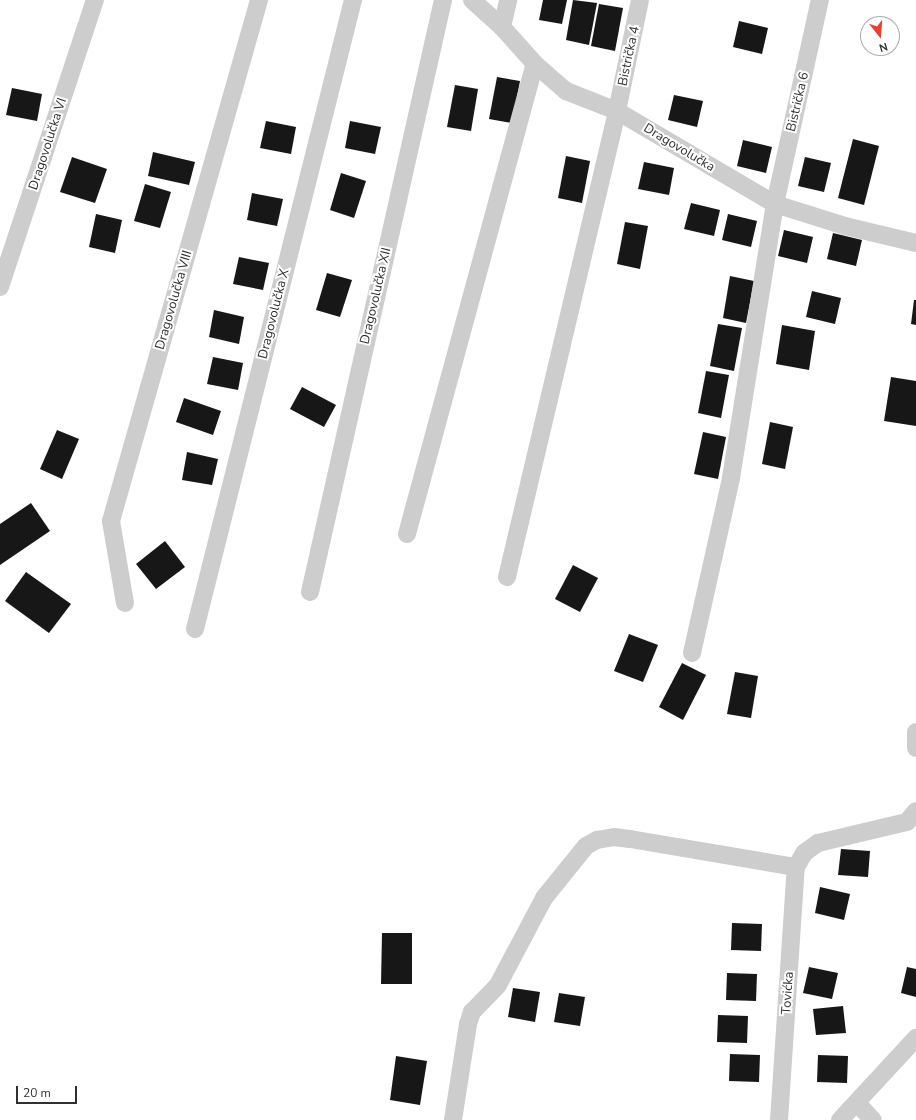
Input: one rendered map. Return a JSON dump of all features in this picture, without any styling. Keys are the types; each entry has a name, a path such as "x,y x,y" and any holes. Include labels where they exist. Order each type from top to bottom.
{"street":[{"name":"Dragovolučka VI","path":"0,287 95,0"},
{"name":"Dragovolučka VIII","path":"124,603 111,522 259,0"},
{"name":"Dragovolučka X","path":"195,629 353,0"},
{"name":"Dragovolučka XII","path":"310,592 443,0"},
{"name":"Dragovolučka","path":"472,0 502,27 535,64 566,91 617,111 775,204 845,226 916,243"},
{"path":"502,27 508,0"},
{"name":"Bistrička 4","path":"507,577 617,111 640,0"},
{"name":"Bistrička 6","path":"692,653 731,478 775,204 820,0"},
{"path":"407,534 535,64"},
{"path":"916,732 916,748"},
{"path":"453,1120 468,1024 472,1012 498,985 544,898 586,846 597,840 614,837 630,838 796,867 804,853 818,843 907,822 916,811"},
{"name":"Tovićka","path":"779,1120 796,867"},
{"path":"840,1120 916,1038"},
{"path":"857,1103 873,1120"}],"building":[{"path":"543,0 567,0 562,24 539,20"},
{"path":"573,0 597,3 589,45 566,40"},
{"path":"599,4 623,8 615,51 591,46"},
{"path":"739,21 768,28 762,54 733,47"},
{"path":"497,77 520,81 512,123 489,119"},
{"path":"455,85 478,89 471,131 447,127"},
{"path":"12,88 42,94 37,121 6,115"},
{"path":"674,95 703,101 697,127 668,120"},
{"path":"266,121 296,127 291,154 260,148"},
{"path":"350,121 381,127 375,154 345,148"},
{"path":"853,139 879,146 864,205 838,198"},
{"path":"743,140 772,147 766,173 737,166"},
{"path":"153,152 195,162 189,185 148,176"},
{"path":"566,156 590,161 582,203 558,198"},
{"path":"72,157 107,169 95,203 60,192"},
{"path":"805,157 831,163 824,192 798,186"},
{"path":"644,162 674,168 669,195 638,189"},
{"path":"341,173 366,181 354,218 330,210"},
{"path":"145,184 171,192 160,228 134,221"},
{"path":"252,193 283,199 277,226 247,220"},
{"path":"691,203 720,210 714,236 684,229"},
{"path":"96,214 122,220 115,253 89,247"},
{"path":"728,214 757,221 751,247 722,240"},
{"path":"625,222 648,226 640,269 617,264"},
{"path":"784,230 813,237 807,263 778,256"},
{"path":"833,233 862,240 856,266 827,259"},
{"path":"239,257 269,263 263,290 233,284"},
{"path":"327,273 352,280 340,317 316,310"},
{"path":"730,276 754,281 746,323 723,318"},
{"path":"812,291 841,298 835,324 806,317"},
{"path":"914,300 916,300 916,325 911,324"},
{"path":"214,310 244,317 239,344 209,337"},
{"path":"718,324 742,328 734,371 710,366"},
{"path":"782,325 815,331 809,370 776,364"},
{"path":"213,357 243,363 238,390 207,384"},
{"path":"706,371 729,375 721,418 698,413"},
{"path":"891,377 916,381 916,426 884,421"},
{"path":"302,387 336,405 324,427 290,409"},
{"path":"184,398 221,411 213,435 176,422"},
{"path":"770,422 793,427 785,469 762,464"},
{"path":"57,430 79,439 62,479 40,469"},
{"path":"703,432 726,437 718,479 694,474"},
{"path":"187,452 218,459 212,485 182,480"},
{"path":"31,503 50,531 0,565 0,524"},
{"path":"165,541 185,567 156,589 136,564"},
{"path":"573,565 598,578 580,612 555,599"},
{"path":"26,572 71,604 49,633 5,601"},
{"path":"629,634 658,645 643,682 614,671"},
{"path":"682,663 706,675 683,720 659,707"},
{"path":"735,672 758,676 751,718 727,714"},
{"path":"841,849 870,851 868,877 838,875"},
{"path":"820,887 850,894 844,920 815,913"},
{"path":"732,923 762,924 761,951 731,950"},
{"path":"382,933 412,933 412,984 381,984"},
{"path":"809,967 838,973 832,999 803,993"},
{"path":"907,967 916,969 916,997 901,993"},
{"path":"727,973 757,974 756,1001 726,1000"},
{"path":"513,988 540,992 535,1022 508,1017"},
{"path":"559,993 585,997 580,1026 554,1022"},
{"path":"843,1006 846,1033 816,1035 813,1009"},
{"path":"718,1015 748,1016 747,1043 717,1042"},
{"path":"730,1054 760,1055 759,1082 729,1081"},
{"path":"818,1055 848,1056 847,1083 817,1082"},
{"path":"396,1056 427,1061 420,1105 390,1100"}]}
